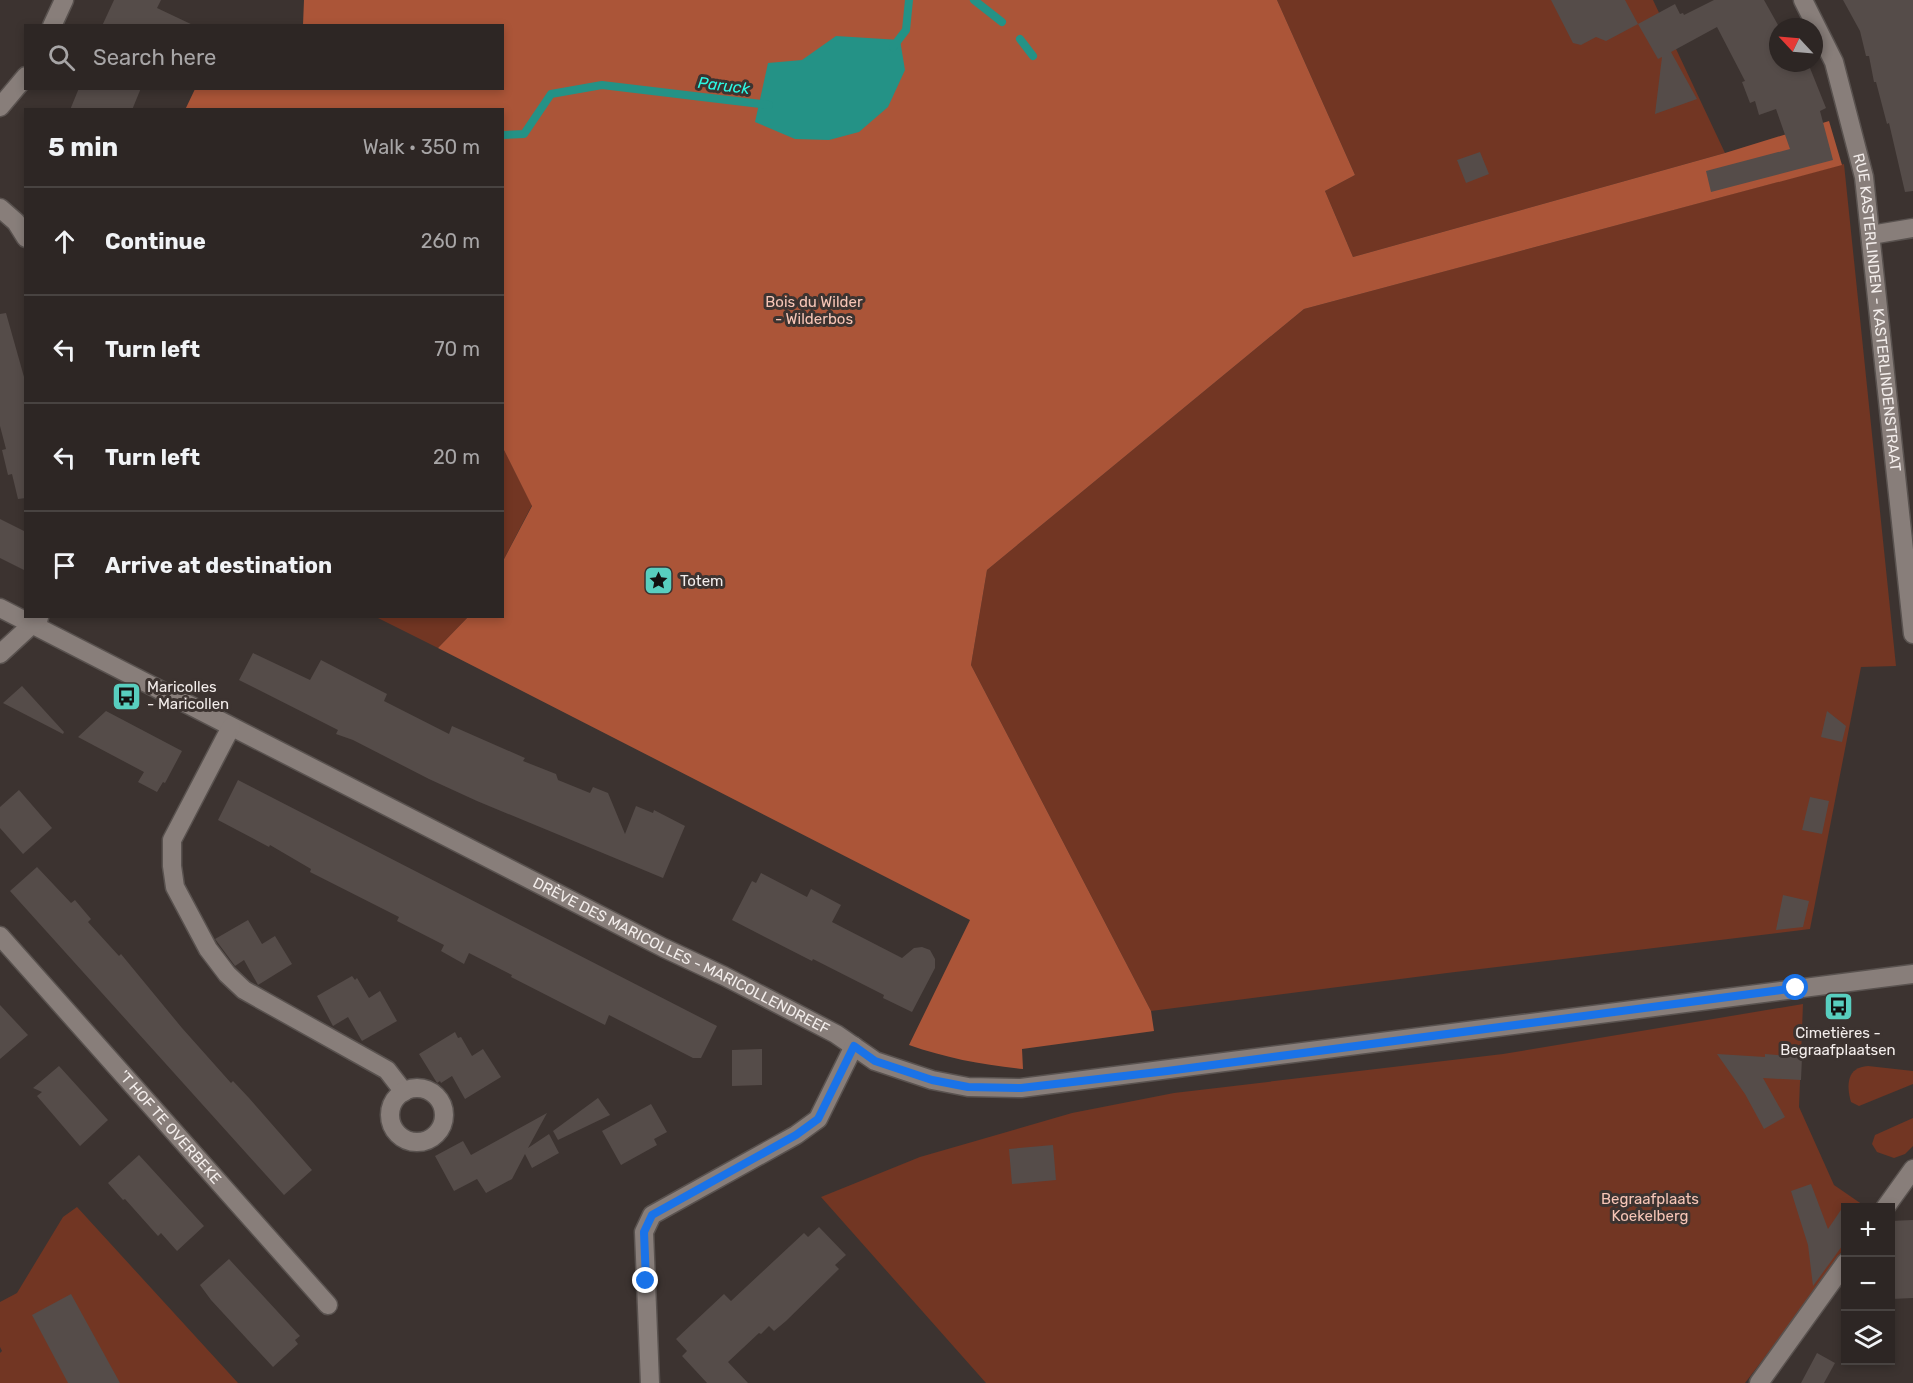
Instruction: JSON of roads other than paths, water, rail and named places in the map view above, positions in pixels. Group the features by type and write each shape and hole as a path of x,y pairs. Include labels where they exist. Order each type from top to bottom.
{"street":[{"path":"53,24 64,0"},
{"name":"RUE KASTERLINDEN - KASTERLINDENSTRAAT","path":"1803,0 1834,62 1864,177 1909,560 1913,634"},
{"path":"0,107 24,78"},
{"path":"0,208 16,222 24,235"},
{"path":"1871,235 1913,228"},
{"name":"DRÈVE DES MARICOLLES - MARICOLLENDREEF","path":"0,608 24,617"},
{"path":"0,654 36,621"},
{"name":"DRÈVE DES MARICOLLES - MARICOLLENDREEF","path":"36,621 231,727 836,1034 875,1061 932,1080 968,1087 1021,1088 1913,974"},
{"path":"231,727 172,840 175,887 208,949 226,974 244,990 387,1070 404,1092"},
{"name":"'T HOF TE OVERBEKE","path":"4,949 328,1305"},
{"path":"650,1383 644,1232 652,1215 796,1135 818,1119 854,1046"},
{"path":"1889,1203 1913,1169"},
{"path":"1759,1383 1841,1268"}],"water":[{"path":"836,36 900,40 905,70 888,107 859,132 829,140 795,139 755,122 768,63 802,60"}],"waterway":[{"name":"Paruck","path":"893,47 906,30 909,0"},
{"name":"Paruck","path":"974,0 1002,22"},
{"name":"Paruck","path":"1020,39 1033,56"},
{"name":"Paruck","path":"504,135 524,134 551,94 602,85 769,105"}],"place":[{"name":"Totem","path":"659,581"},
{"name":"Maricolles - Maricollen","path":"126,696"},
{"name":"Cimetières - Begraafplaatsen","path":"1838,1006"}],"park label":[{"name":"Bois du Wilder - Wilderbos","path":"814,310"},
{"name":"Begraafplaats Koekelberg","path":"1650,1208"}]}
